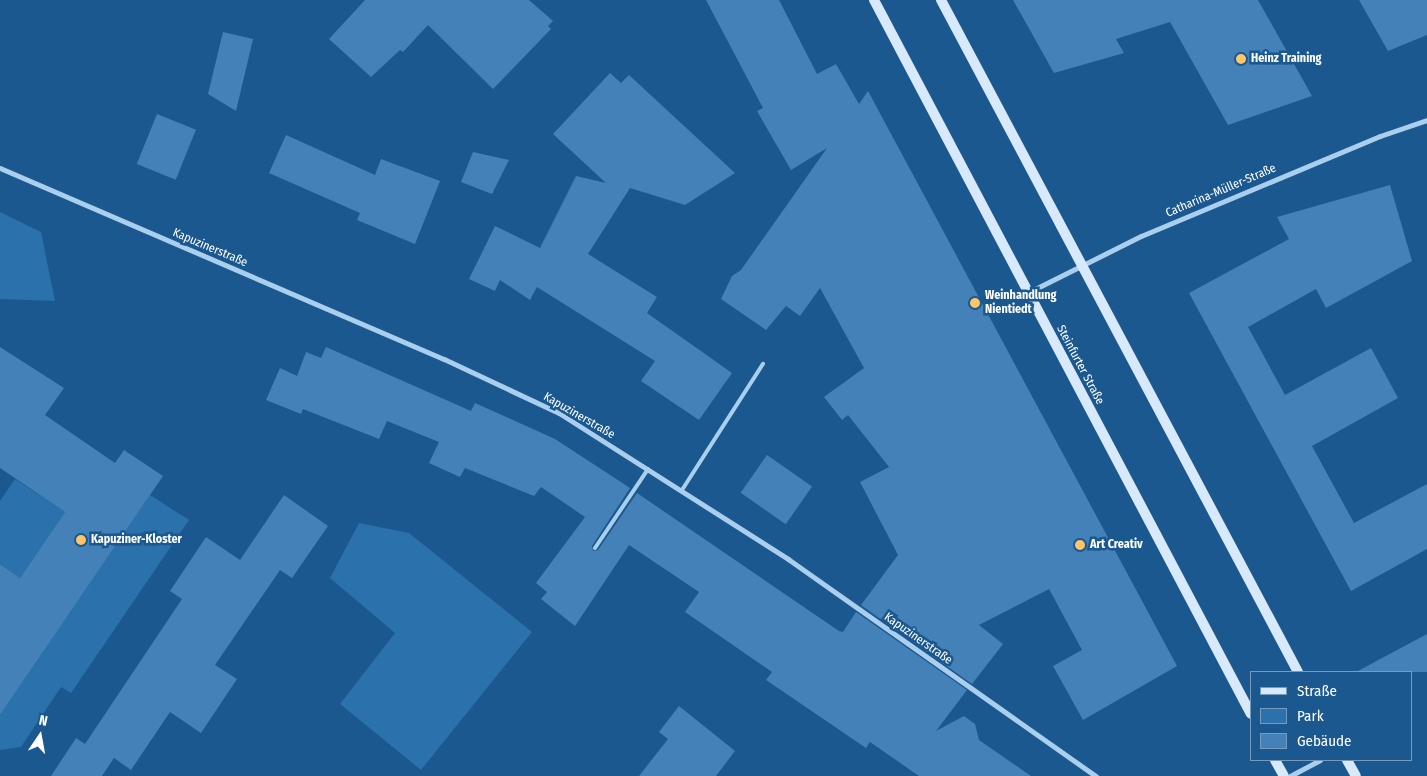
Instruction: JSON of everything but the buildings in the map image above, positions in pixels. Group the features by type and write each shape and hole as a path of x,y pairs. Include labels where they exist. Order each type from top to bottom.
{"main road":[{"name":"Steinfurter Straße","path":"874,0 1250,712"},
{"path":"941,0 1297,671"},
{"path":"1276,761 1284,776"},
{"path":"1348,761 1356,776"}],"street":[{"name":"Catharina-Müller-Straße","path":"1028,293 1081,265 1305,166 1427,120"},
{"name":"Kapuzinerstraße","path":"0,168 444,358 559,413 682,490 1096,776"},
{"path":"1290,776 1318,761"}],"lane":[{"path":"682,490 764,364"},
{"path":"595,548 648,469"}],"green space":[{"path":"0,212 41,232 55,301 0,299"},
{"path":"15,479 65,512 20,578 0,564 0,501"},
{"path":"150,495 189,520 71,693 61,687 21,747 0,750 0,715"},
{"path":"359,523 409,533 532,632 421,770 340,704 395,633 330,578"}],"place":[{"name":"Heinz Training","path":"1241,59"},
{"name":"Weinhandlung Nientiedt","path":"975,303"},
{"name":"Kapuziner-Kloster","path":"81,540"},
{"name":"Art Creativ","path":"1080,545"}]}
